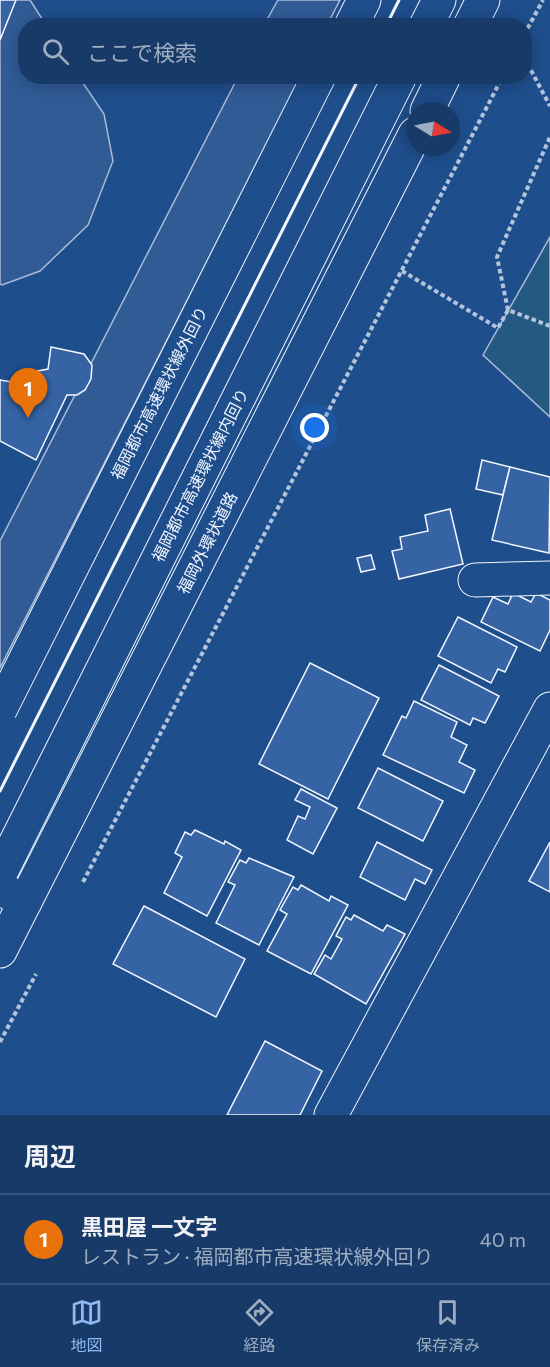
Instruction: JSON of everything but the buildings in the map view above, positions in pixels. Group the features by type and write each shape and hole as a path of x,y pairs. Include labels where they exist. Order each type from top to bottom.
{"main road":[{"path":"348,18 357,0"},
{"path":"355,18 364,0"},
{"path":"430,18 439,0"},
{"path":"474,18 483,0"},
{"name":"福岡都市高速環状線外回り","path":"0,709 315,84"},
{"path":"0,709 320,84"},
{"name":"福岡都市高速環状線内回り","path":"0,874 396,84"},
{"path":"431,102 440,84"},
{"name":"福岡外環状道路","path":"0,951 13,895 406,151"},
{"path":"475,580 550,578"},
{"path":"331,1115 542,745 550,709"}],"path":[{"path":"532,21 543,0"},
{"path":"532,71 550,106"},
{"path":"83,884 499,84"},
{"path":"402,271 498,328 508,310 497,256 550,137"},
{"path":"508,310 550,326"},
{"path":"0,1042 39,968"}],"shaded area":[{"path":"0,0 30,0 42,18 18,18 18,84 84,84 104,114 113,161 88,225 40,271 0,284"},
{"path":"278,0 340,0 331,18 268,18"},
{"path":"234,84 297,84 0,668 0,541"},
{"path":"550,237 550,417 483,355"}],"wall":[{"path":"390,18 399,0"},
{"path":"0,791 356,84"}],"place":[{"name":"黒田屋 一文字","path":"28,418"}]}
